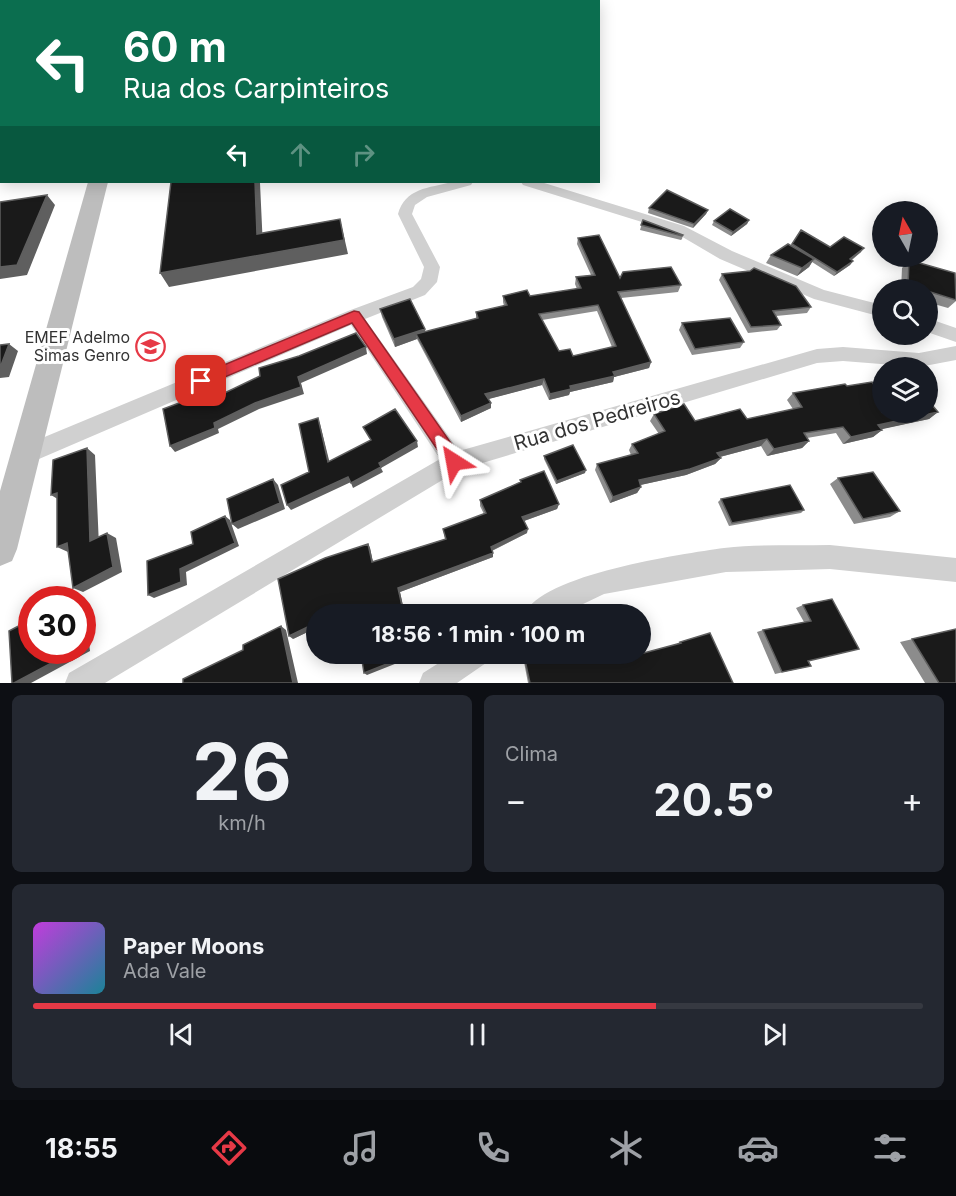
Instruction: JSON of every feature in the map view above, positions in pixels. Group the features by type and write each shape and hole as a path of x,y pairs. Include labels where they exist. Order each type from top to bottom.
{"street":[{"path":"0,549 99,183"},
{"path":"25,455 418,291 429,282 432,267 405,214 408,203 422,194 462,183"},
{"path":"531,183 679,229 726,255 820,295 872,308"},
{"path":"354,316 454,462"},
{"path":"938,329 956,335"},
{"name":"Rua dos Pedreiros","path":"79,683 454,462 817,356 843,354 894,360 919,360 956,353"},
{"path":"554,604 604,582 726,560 776,556 830,557 956,570"},
{"path":"433,683 462,664"}],"building":[{"path":"171,183 255,183 257,234 340,219 344,240 160,273"},
{"path":"667,190 708,210 694,224 649,208"},
{"path":"47,195 17,265 0,267 0,202"},
{"path":"730,209 749,220 733,232 714,221"},
{"path":"643,220 683,235 641,225"},
{"path":"801,230 830,247 844,237 864,248 850,259 853,261 837,272 792,244"},
{"path":"599,235 620,278 623,272 671,267 681,285 618,292 651,362 613,372 615,376 570,386 571,389 550,394 544,379 485,394 491,403 461,416 416,334 478,318 476,312 507,305 503,296 527,290 530,296 581,288 576,277 595,275 578,238","holes":["598,305 616,346 573,356 570,349 559,351 539,314"]},
{"path":"788,244 814,259 802,268 771,255"},
{"path":"909,267 934,267 955,273 956,300 938,294 938,279 908,279"},
{"path":"754,268 796,286 811,307 773,311 781,325 751,327 722,274 750,271"},
{"path":"410,299 425,329 394,339 380,309"},
{"path":"730,318 744,342 695,349 682,323"},
{"path":"356,333 366,347 298,377 301,387 255,403 214,423 215,428 170,446 163,409 206,393 208,401 260,376 259,368 299,356"},
{"path":"9,344 0,368 0,345"},
{"path":"872,382 872,423 887,423 878,425 882,430 851,437 843,427 804,433 809,441 774,449 767,439 717,453 721,458 690,469 639,480 641,487 613,497 597,464 638,453 632,444 665,431 654,414 684,404 695,421 740,409 747,419 802,407 793,393 845,384 847,386"},
{"path":"395,409 417,441 379,463 381,467 351,483 348,477 287,505 281,485 309,472 299,424 318,418 328,462 371,440 363,427"},
{"path":"573,445 586,470 557,481 544,456"},
{"path":"87,448 90,541 107,533 113,567 77,586 73,586 67,543 57,547 57,493 51,495 53,460"},
{"path":"544,471 559,504 522,517 528,529 491,547 493,553 398,588 402,604 306,604 306,628 289,636 278,579 325,558 368,544 372,562 446,539 443,529 486,513 480,500 521,482 520,480"},
{"path":"873,472 900,511 863,519 838,478"},
{"path":"273,479 280,503 232,524 227,499"},
{"path":"790,485 804,510 732,523 721,499"},
{"path":"225,516 235,543 180,569 181,582 148,595 147,561 193,544 191,532"},
{"path":"832,599 859,649 808,661 811,666 782,672 763,630 811,621 803,605"},
{"path":"18,626 18,664 50,664 12,683 9,631"},
{"path":"281,626 293,683 183,683 183,679 243,650 243,645"},
{"path":"956,629 956,683 939,683 912,639"},
{"path":"710,633 733,683 530,683 526,664 651,664 651,651"},
{"path":"363,664 387,664 364,673"}],"place":[{"name":"EMEF Adelmo Simas Genro","path":"151,346"}],"route":[{"path":"201,381 354,316 454,462"}]}
